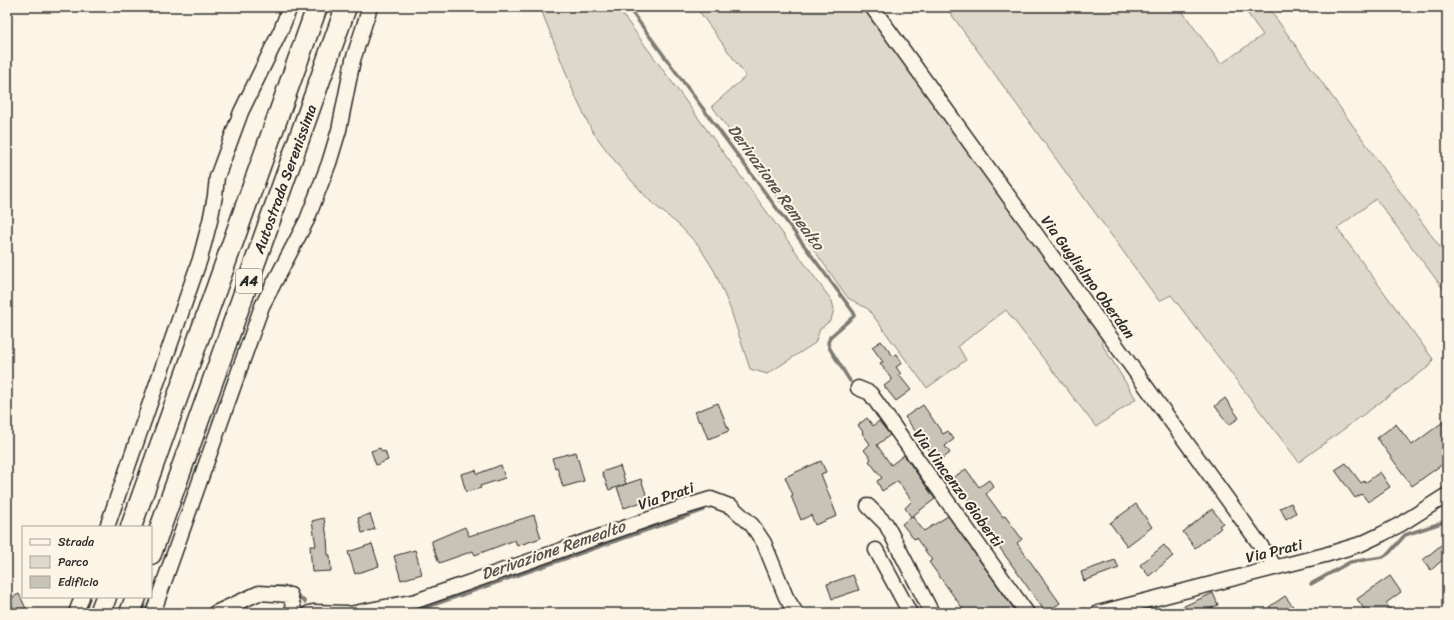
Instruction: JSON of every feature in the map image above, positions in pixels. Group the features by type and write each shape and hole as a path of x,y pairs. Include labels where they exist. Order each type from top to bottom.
{"highway":[{"name":"Autostrada Serenissima","path":"131,526 317,7"},
{"name":"Autostrada Serenissima","path":"152,551 346,7"},
{"path":"100,613 106,598"},
{"path":"130,613 136,598"}],"street":[{"path":"107,526 200,259 210,221 217,177 241,112 281,30 290,7"},
{"path":"153,613 262,306 307,220 329,163 342,116 353,60 370,7"},
{"name":"Via Guglielmo Oberdan","path":"872,7 1270,557 1275,568"},
{"path":"330,128 342,116"},
{"name":"Via Vincenzo Gioberti","path":"858,388 870,393 1027,613"},
{"name":"Via Prati","path":"1098,613 1325,555 1361,544 1401,524 1447,495"},
{"name":"Via Prati","path":"354,613 416,601 678,509 711,499 732,508 752,525 764,543 786,597 796,613"},
{"path":"868,506 878,514 886,524 932,613"},
{"path":"876,550 910,613"},
{"path":"215,613 259,593 290,595 295,613"},
{"path":"76,613 82,598"},
{"path":"311,613 347,613"}],"path":[{"path":"1073,613 1082,611"}],"green space":[{"path":"540,7 617,7 832,301 834,309 831,320 820,329 815,343 767,374 750,369 730,308 715,272 699,246 680,226 651,202 621,169 592,131 575,96"},
{"path":"696,7 866,7 1100,331 1103,346 1136,399 1096,427 1006,310 958,346 966,360 927,388 868,309 848,298 712,106 746,76"},
{"path":"946,7 1113,7 1119,14 1130,7 1179,7 1221,64 1263,35 1243,7 1268,7 1447,257 1447,294 1376,199 1337,228 1433,359 1431,365 1299,462 1171,295 1159,301"}],"building":[{"path":"881,341 893,356 897,354 902,363 896,367 901,374 899,375 911,390 896,401 884,386 892,380 880,363 883,362 872,347"},
{"path":"1225,398 1239,418 1229,425 1215,406"},
{"path":"718,403 729,431 708,439 701,421 699,422 695,412"},
{"path":"923,405 943,434 948,431 954,439 945,446 950,453 938,462 905,417"},
{"path":"867,418 873,426 879,421 890,435 877,445 891,465 904,455 935,499 911,517 905,508 912,501 898,481 882,491 877,481 882,478 869,461 871,459 864,450 870,444 858,425"},
{"path":"1447,419 1447,461 1412,486 1377,438 1396,424 1412,445"},
{"path":"380,448 382,452 385,451 388,460 376,465 371,451"},
{"path":"576,452 584,481 563,487 557,467 555,468 552,458"},
{"path":"821,461 826,472 821,474 837,516 815,525 811,515 801,520 791,496 793,495 785,477"},
{"path":"1346,463 1361,483 1364,481 1365,483 1380,472 1390,487 1368,502 1362,494 1355,498 1335,470"},
{"path":"501,465 505,478 480,486 481,488 466,492 461,474 476,470 477,474"},
{"path":"620,466 626,484 609,490 602,472"},
{"path":"966,469 979,487 989,480 994,487 986,494 1022,539 1017,543 1060,603 1046,613 992,537 995,535 951,479"},
{"path":"641,479 648,500 624,508 617,487"},
{"path":"1291,503 1296,513 1286,519 1280,508"},
{"path":"1136,504 1152,527 1127,546 1110,523"},
{"path":"1212,509 1223,523 1219,526 1221,528 1195,548 1183,532"},
{"path":"370,514 375,529 362,533 358,518"},
{"path":"534,515 541,538 517,546 515,540 475,555 473,551 439,563 432,541 465,527 469,536"},
{"path":"912,516 924,531 948,516 1017,613 966,613 929,562 932,560 916,538 914,539 902,524"},
{"path":"324,518 331,571 312,572 310,546 316,546 312,521"},
{"path":"1447,542 1447,556 1431,570 1423,560"},
{"path":"372,544 379,566 355,574 348,552"},
{"path":"1164,545 1173,556 1149,576 1140,565"},
{"path":"415,550 422,574 401,580 394,556"},
{"path":"1115,560 1119,568 1084,581 1081,572"},
{"path":"853,575 859,590 832,599 827,584"},
{"path":"1390,576 1401,592 1386,603 1393,613 1367,613 1357,599"},
{"path":"1213,593 1218,605 1200,613 1197,613 1196,611 1173,613 1173,611"},
{"path":"19,594 28,613 16,613 9,599"},
{"path":"1285,596 1298,613 1273,613 1269,607"}],"waterway":[{"name":"Derivazione Remealto","path":"628,7 854,313 854,316 830,337 828,343 830,349 850,381"},
{"name":"Derivazione Remealto","path":"410,613 704,510"},
{"path":"1311,584 1350,562 1383,557 1389,553 1405,535 1447,521"},
{"name":"Derivazione Remealto","path":"275,587 288,587 305,602"}]}
